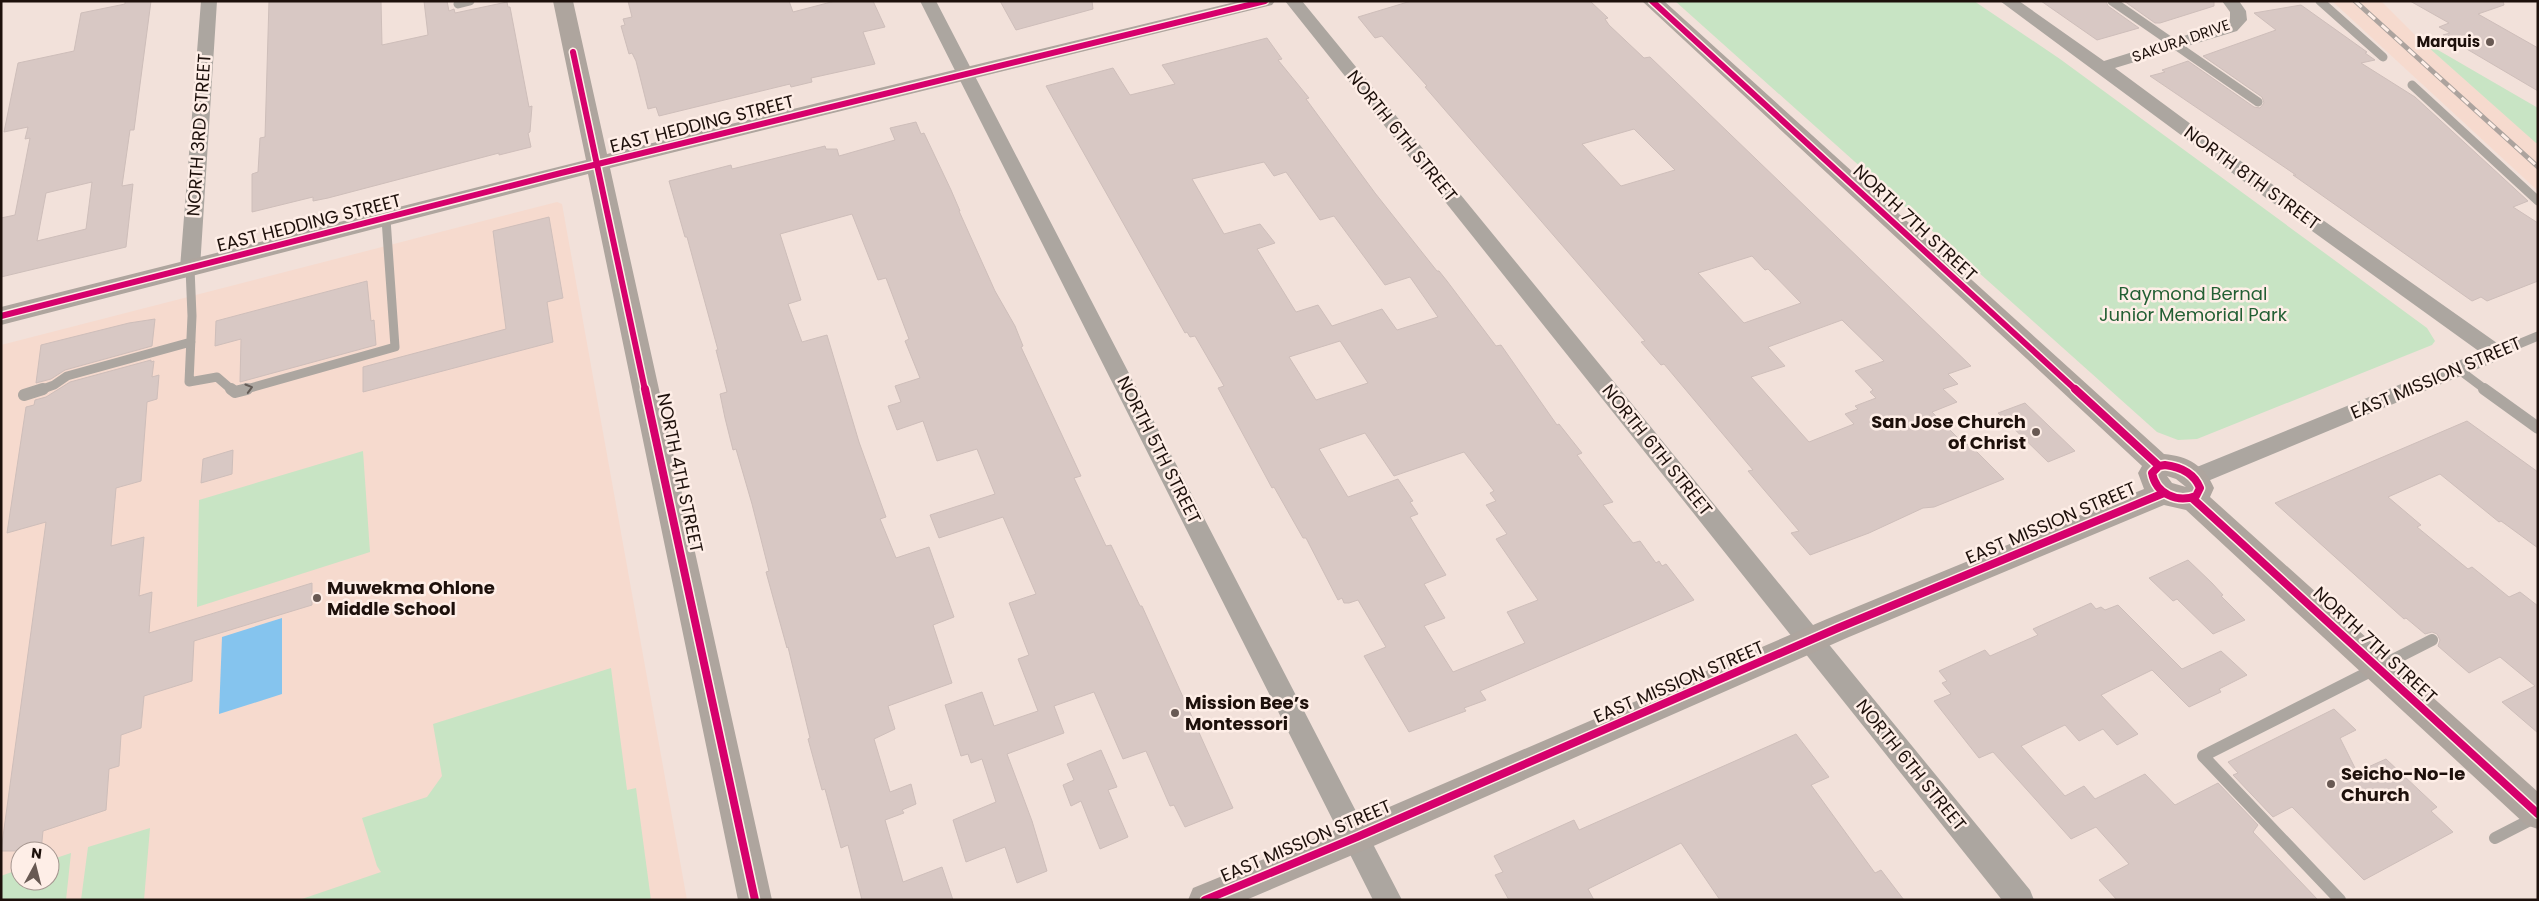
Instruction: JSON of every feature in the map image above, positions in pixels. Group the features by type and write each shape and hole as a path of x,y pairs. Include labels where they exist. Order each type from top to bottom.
{"main road":[{"name":"NORTH 4TH STREET","path":"563,1 755,900"},
{"name":"EAST HEDDING STREET","path":"1,316 598,164 1265,1"},
{"name":"NORTH 7TH STREET","path":"1652,1 2538,815"},
{"name":"EAST MISSION STREET","path":"1205,900 1357,837 1812,641 1838,628 2177,484"}],"street":[{"name":"NORTH 3RD STREET","path":"190,268 209,1"},
{"name":"NORTH 5TH STREET","path":"928,1 1388,900"},
{"name":"NORTH 6TH STREET","path":"1293,1 2020,900"},
{"name":"NORTH 8TH STREET","path":"2008,1 2102,67 2269,192 2497,353"},
{"name":"SAKURA DRIVE","path":"2102,67 2231,27 2239,20 2238,11 2233,2"},
{"name":"EAST MISSION STREET","path":"2177,484 2497,353"}],"lane":[{"path":"458,4 470,1"},
{"path":"2112,1 2258,102"},
{"path":"2320,1 2383,57"},
{"path":"2412,85 2538,201"},
{"path":"190,268 191,342 189,382 217,377 236,392 395,346 386,219"},
{"name":"EAST MISSION STREET","path":"2497,353 2538,336"},
{"path":"24,395 54,385 67,376 191,342"},
{"path":"2458,369 2538,428"},
{"path":"2340,900 2203,756 2432,640"},
{"path":"2495,838 2538,815"}],"shaded area":[{"path":"2332,1 2381,1 2419,39 2538,144 2538,191"},
{"name":"Muwekma Ohlone Middle School","path":"557,202 562,204 687,900 1,900 1,345"}],"green space":[{"name":"Raymond Bernal Junior Memorial Park","path":"1675,1 1974,1 2060,59 2427,328 2435,341 2432,345 2197,439 2178,440 2157,432"},
{"path":"2419,39 2538,108 2538,143 2536,143"},
{"path":"363,451 370,552 197,607 199,500"},
{"path":"611,668 627,790 636,788 651,900 299,900 381,872 377,866 362,818 427,797 442,776 433,724"},
{"path":"150,828 144,900 81,900 88,847"},
{"path":"71,853 66,900 1,900 1,876 10,873 10,891 60,891 60,857"}],"water":[{"path":"282,618 282,694 219,714 222,637"}],"building":[{"path":"125,1 151,1 134,130 130,130 122,186 133,184 126,247 1,277 1,218 15,215 30,138 25,139 28,127 4,132 18,63 74,51 81,13 125,4","holes":["92,182 86,229 37,241 46,193"]},
{"path":"269,1 381,1 382,45 428,35 424,1 447,1 449,11 454,9 455,13 507,2 508,7 510,7 529,107 532,106 530,132 528,133 531,147 499,155 499,153 328,198 313,201 313,197 252,212 252,174 258,172 260,138 265,137"},
{"path":"628,1 789,1 793,12 835,1 873,1 885,27 863,32 875,64 811,78 812,82 791,87 790,84 659,116 656,107 648,109 636,61 632,53 629,54 621,26 625,25 623,19 632,17"},
{"path":"1000,1 1092,1 1093,9 1016,30"},
{"path":"1411,1 1590,1 1608,18 1605,19 1609,25 1644,58 1650,57 1971,366 1948,374 1958,384 1943,389 1957,402 1932,412 1965,445 1969,444 2004,479 1934,507 1923,508 1869,533 1810,555 1791,533 1799,531 1748,471 1753,470 1664,364 1661,365 1641,342 1645,341 1425,87 1427,86 1382,36 1375,38 1358,17","holes":["1634,129 1675,170 1621,186 1582,144","1752,256 1765,270 1768,269 1801,303 1744,323 1698,273","1842,320 1884,361 1855,371 1873,390 1870,392 1876,398 1855,406 1858,409 1845,414 1854,424 1809,442 1751,377 1785,366 1768,347"]},
{"path":"2041,1 2106,1 2108,6 2139,28 2097,40"},
{"path":"2124,1 2214,1 2214,6 2155,23"},
{"name":"Marquis","path":"2410,1 2503,1 2504,5 2478,14 2538,48 2538,91 2443,35 2450,33 2439,27 2449,23"},
{"path":"2301,5 2367,52 2365,53 2375,60 2361,63 2415,97 2528,201 2513,207 2538,223 2538,281 2487,301 2481,297 2472,301 2293,175 2296,175 2150,76 2165,72 2162,70 2188,61 2254,107 2260,108 2264,103 2262,97 2203,56 2276,30 2254,13"},
{"path":"1267,38 1282,59 1278,60 1309,98 1306,99 1375,193 1447,281 1496,346 1501,345 1557,425 1559,424 1582,453 1577,455 1613,502 1603,505 1633,543 1640,541 1656,563 1659,561 1662,566 1666,564 1694,600 1480,691 1486,700 1464,708 1466,711 1409,732 1364,656 1386,647 1358,600 1344,603 1342,598 1338,600 1306,538 1303,538 1274,487 1272,488 1218,388 1224,386 1195,336 1190,337 1187,332 1185,333 1046,86 1113,68 1130,95 1175,84 1162,65","holes":["1264,162 1274,176 1286,172 1320,220 1334,216 1385,285 1410,277 1438,317 1397,330 1382,309 1332,326 1318,305 1296,312 1257,249 1275,243 1260,224 1224,234 1192,179","1340,341 1368,383 1316,400 1289,357","1365,433 1394,476 1464,452 1494,491 1490,493 1496,501 1486,505 1507,534 1496,539 1538,600 1507,612 1525,643 1453,672 1424,626 1445,618 1424,584 1446,575 1410,517 1418,514 1410,502 1413,501 1398,479 1348,497 1319,449"]},
{"path":"916,122 921,134 924,133 951,190 995,291 1015,326 1023,346 1021,347 1081,476 1074,478 1106,546 1111,545 1140,606 1142,606 1233,808 1185,827 1174,805 1170,806 1146,751 1123,759 1094,692 1054,706 1064,733 1007,754 1032,821 1047,871 1017,883 1005,847 966,862 953,820 996,802 982,759 971,763 968,754 961,756 945,705 982,692 994,726 1038,711 1018,659 1029,655 1009,603 1036,594 1003,517 939,538 930,515 995,494 977,449 937,461 923,421 897,430 888,406 901,402 895,386 920,378 905,341 909,339 886,278 878,280 852,214 780,234 801,300 788,304 802,342 827,335 859,442 886,517 880,519 896,558 929,547 954,617 933,625 952,683 888,706 895,729 874,739 890,792 911,784 916,804 902,810 904,813 885,820 903,882 942,867 953,900 862,900 848,845 841,848 825,789 822,790 808,739 810,738 788,647 766,572 769,571 752,504 736,449 733,450 725,418 720,394 727,392 716,350 718,350 687,237 685,237 669,181 731,165 732,169 825,146 826,149 837,149 839,156 895,140 890,128"},
{"path":"549,217 563,298 547,302 553,342 363,392 363,367 506,329 493,231"},
{"path":"367,281 371,321 374,320 376,345 240,382 241,339 215,346 216,321"},
{"path":"155,319 152,346 65,370 51,379 36,383 41,345 129,323"},
{"path":"151,360 151,362 154,361 152,377 159,375 157,399 147,402 141,481 116,488 111,546 144,537 139,596 152,592 149,633 312,583 312,605 194,641 192,681 144,696 141,728 121,735 119,766 109,769 106,810 43,831 42,841 10,841 10,851 1,851 46,522 7,533 26,407 34,405 35,400 46,397 70,382"},
{"name":"San Jose Church of Christ","path":"2025,403 2075,451 2048,462 1998,413"},
{"path":"2467,421 2538,472 2538,548 2501,521 2499,522 2440,474 2388,497 2421,525 2417,527 2468,569 2472,567 2509,597 2520,592 2538,606 2538,733 2502,702 2535,686 2500,657 2469,673 2438,646 2440,640 2437,634 2432,632 2425,634 2406,618 2404,619 2275,503"},
{"path":"233,450 232,474 201,483 203,459"},
{"path":"2188,560 2212,583 2223,595 2221,596 2245,620 2213,634 2177,599 2173,601 2149,578"},
{"path":"2091,603 2096,609 2101,607 2105,610 2118,605 2182,669 2221,651 2247,675 2219,689 2221,692 2189,707 2152,670 2101,695 2138,734 2117,745 2103,729 2079,741 2065,725 2021,746 2065,796 2084,786 2095,799 2145,774 2175,805 2218,783 2258,825 2253,832 2318,900 2117,900 2099,880 2129,864 2096,827 2071,839 1993,752 1979,758 1934,701 1951,694 1942,683 1947,681 1939,671 1985,650 1990,656 2038,635 2033,629"},
{"name":"Seicho-No-Ie Church","path":"2334,709 2356,730 2340,738 2357,772 2386,759 2437,807 2431,811 2453,832 2364,880 2292,807 2273,817 2233,775 2238,773 2228,762"},
{"path":"1796,734 1829,777 1811,785 1875,873 1881,870 1904,900 1720,900 1681,843 1588,889 1594,900 1509,900 1495,875 1503,872 1494,856 1574,820 1579,830"},
{"path":"1101,750 1117,787 1108,790 1128,837 1100,849 1081,801 1071,806 1063,785 1074,780 1067,764"}],"railway":[{"path":"2355,1 2538,167"}],"cycle path":[{"path":"1,316 561,173 1265,1"},
{"path":"1652,1 2159,466"},
{"path":"573,52 755,900"},
{"path":"2165,465 2181,468 2191,474 2198,482 2200,488 2196,496 2183,499 2175,498 2162,491 2153,480 2152,473 2159,466 2165,465"},
{"path":"1205,900 1357,837 1838,628 2164,493"},
{"path":"2192,498 2538,814"}],"place":[{"name":"Marquis","path":"2490,42"},
{"name":"San Jose Church of Christ","path":"2036,432"},
{"name":"Muwekma Ohlone Middle School","path":"317,598"},
{"name":"Mission Bee’s Montessori","path":"1175,713"},
{"name":"Seicho-No-Ie Church","path":"2331,784"}]}
